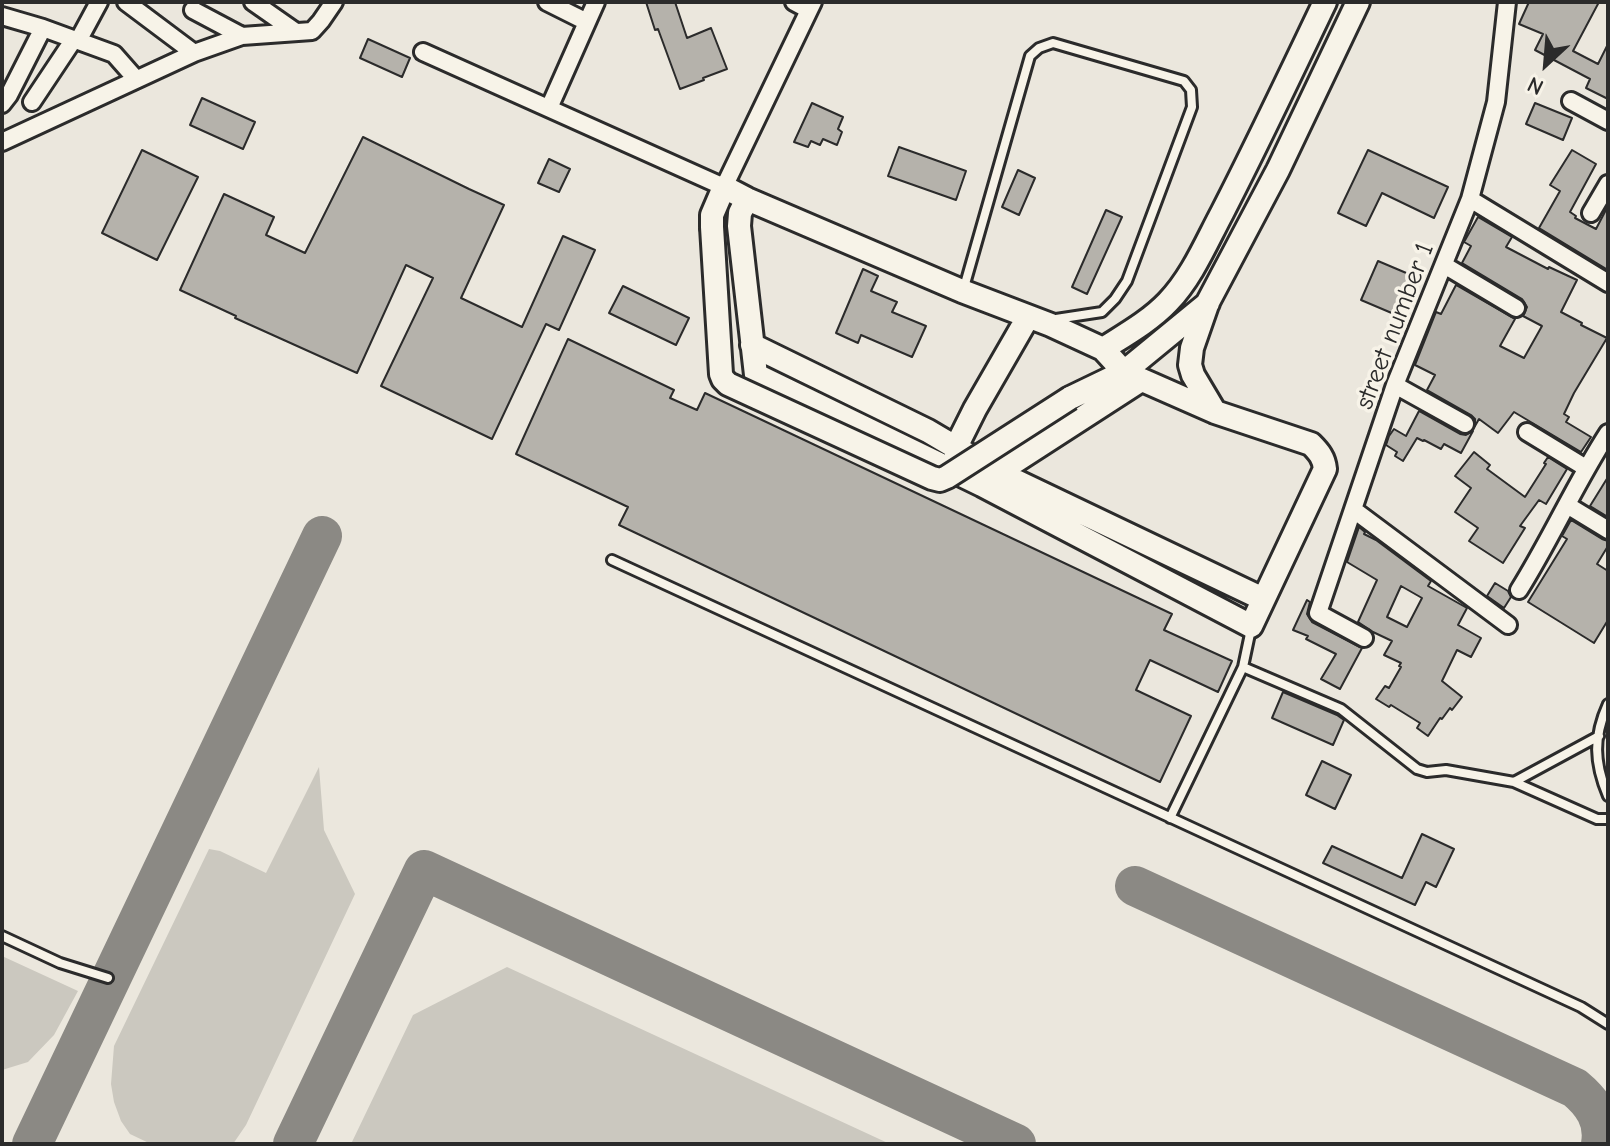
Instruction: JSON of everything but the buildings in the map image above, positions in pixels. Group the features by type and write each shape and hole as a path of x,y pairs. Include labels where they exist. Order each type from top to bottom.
{"street":[{"path":"5,2 2,13 114,54 136,79"},
{"path":"32,102 99,2"},
{"path":"126,2 194,53"},
{"path":"253,2 296,32"},
{"path":"2,142 194,53 242,36 312,31 334,2"},
{"path":"547,2 587,22"},
{"path":"549,108 596,2"},
{"path":"1103,349 1149,319 1183,284 1251,158 1325,2"},
{"path":"1215,412 1190,365 1192,348 1208,302 1278,170 1358,2"},
{"name":"street number 1","path":"1364,638 1318,613 1395,385 1470,199 1496,102 1507,2"},
{"path":"805,5 712,215 723,379 728,384 940,480 1070,398 1132,376"},
{"path":"193,10 242,36"},
{"path":"2,104 43,28"},
{"path":"423,52 747,199 962,291 1051,325 1103,349 1132,376 1215,412 1311,444 1319,452 1325,469 1251,626 982,485 756,375 739,226 740,213 747,199"},
{"path":"1571,101 1608,121"},
{"path":"1251,158 1278,170"},
{"path":"1591,213 1608,184"},
{"path":"1470,199 1608,283"},
{"path":"1196,262 1221,276"},
{"path":"1444,265 1516,308"},
{"path":"1028,317 956,447 956,456 976,476 989,478 999,473 1132,376 1208,302"},
{"path":"752,345 956,447"},
{"path":"1395,385 1465,424"},
{"path":"1527,432 1586,468"},
{"path":"1519,590 1608,433"},
{"path":"999,473 1263,599"},
{"path":"1567,505 1608,530"},
{"path":"1354,510 1508,625"}],"lane":[{"path":"962,291 1030,56 1039,48 1053,43 1184,81 1191,90 1192,107 1127,281 1102,312 1056,319 1051,325"},
{"path":"612,560 1581,1007 1608,1024"},
{"path":"1170,818 1243,667 1251,626"},
{"path":"1243,667 1341,709 1417,769 1427,772 1446,770 1514,782 1597,819 1608,819"},
{"path":"1608,704 1600,722 1596,762 1608,796"},
{"path":"1514,782 1599,736"},
{"path":"2,936 60,963 108,978"}],"shaded area":[{"path":"319,767 324,830 355,894 246,1125 233,1144 151,1144 130,1134 114,1102 111,1084 114,1046 209,849 220,851 266,873"},
{"path":"2,956 78,991 54,1035 28,1062 2,1070"},
{"path":"507,967 890,1144 351,1144 413,1015"}],"taxiway":[{"path":"32,1144 322,536"},
{"path":"293,1144 424,870 1016,1144"},
{"path":"1135,886 1575,1088 1596,1113 1601,1127 1601,1144"}]}
